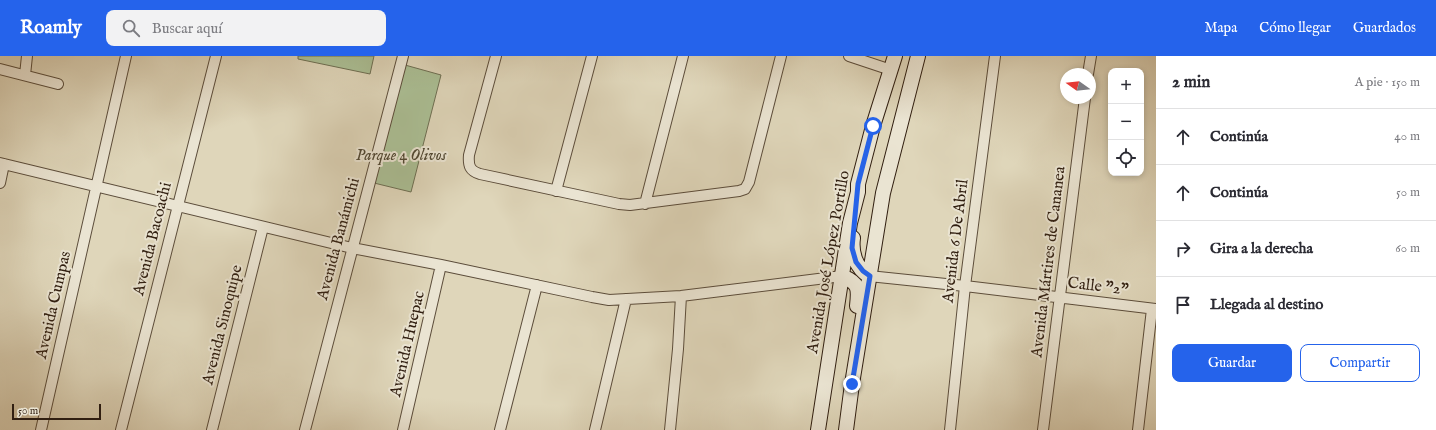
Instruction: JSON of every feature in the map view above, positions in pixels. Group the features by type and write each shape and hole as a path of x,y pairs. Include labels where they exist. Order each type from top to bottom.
{"main road":[{"path":"846,430 852,384 885,187 918,56"},
{"name":"Avenida José López Portillo","path":"818,430 850,223 858,192 858,184 892,60"},
{"path":"858,192 852,248 856,262 863,271 870,276"},
{"path":"842,276 854,283 858,292 852,350 852,384"}],"street":[{"path":"25,76 27,56"},
{"name":"Avenida Cumpas","path":"43,430 126,56"},
{"name":"Avenida Bacoachi","path":"121,430 216,56"},
{"name":"Avenida Banámichi","path":"305,430 403,56"},
{"path":"496,56 469,155 469,168 480,174 556,191 630,205 745,189 749,182 781,56"},
{"path":"556,191 592,56"},
{"path":"645,204 683,56"},
{"path":"849,56 892,60"},
{"name":"Avenida 6 De Abril","path":"950,430 965,286 995,56"},
{"path":"1089,68 1091,56"},
{"path":"0,69 58,84"},
{"name":"Avenida Mártires de Cananea","path":"1043,430 1084,104"},
{"path":"0,183 2,164 352,248 537,285 570,294 609,300 681,296 842,276"},
{"name":"Avenida Sinoquipe","path":"212,430 263,227"},
{"name":"Avenida Huepac","path":"403,430 441,265"},
{"name":"Calle \"2\"","path":"870,276 1154,309"},
{"path":"500,430 537,285"},
{"path":"670,430 678,348 681,296"},
{"path":"595,430 626,299"},
{"path":"1138,430 1154,309"}],"green space":[{"path":"298,56 374,56 370,74 298,59"},
{"name":"Parque 4 Olivos","path":"405,65 441,75 411,192 374,183"}],"route":[{"path":"852,384 870,276 865,274 856,262 852,248 858,184 873,126"}]}
